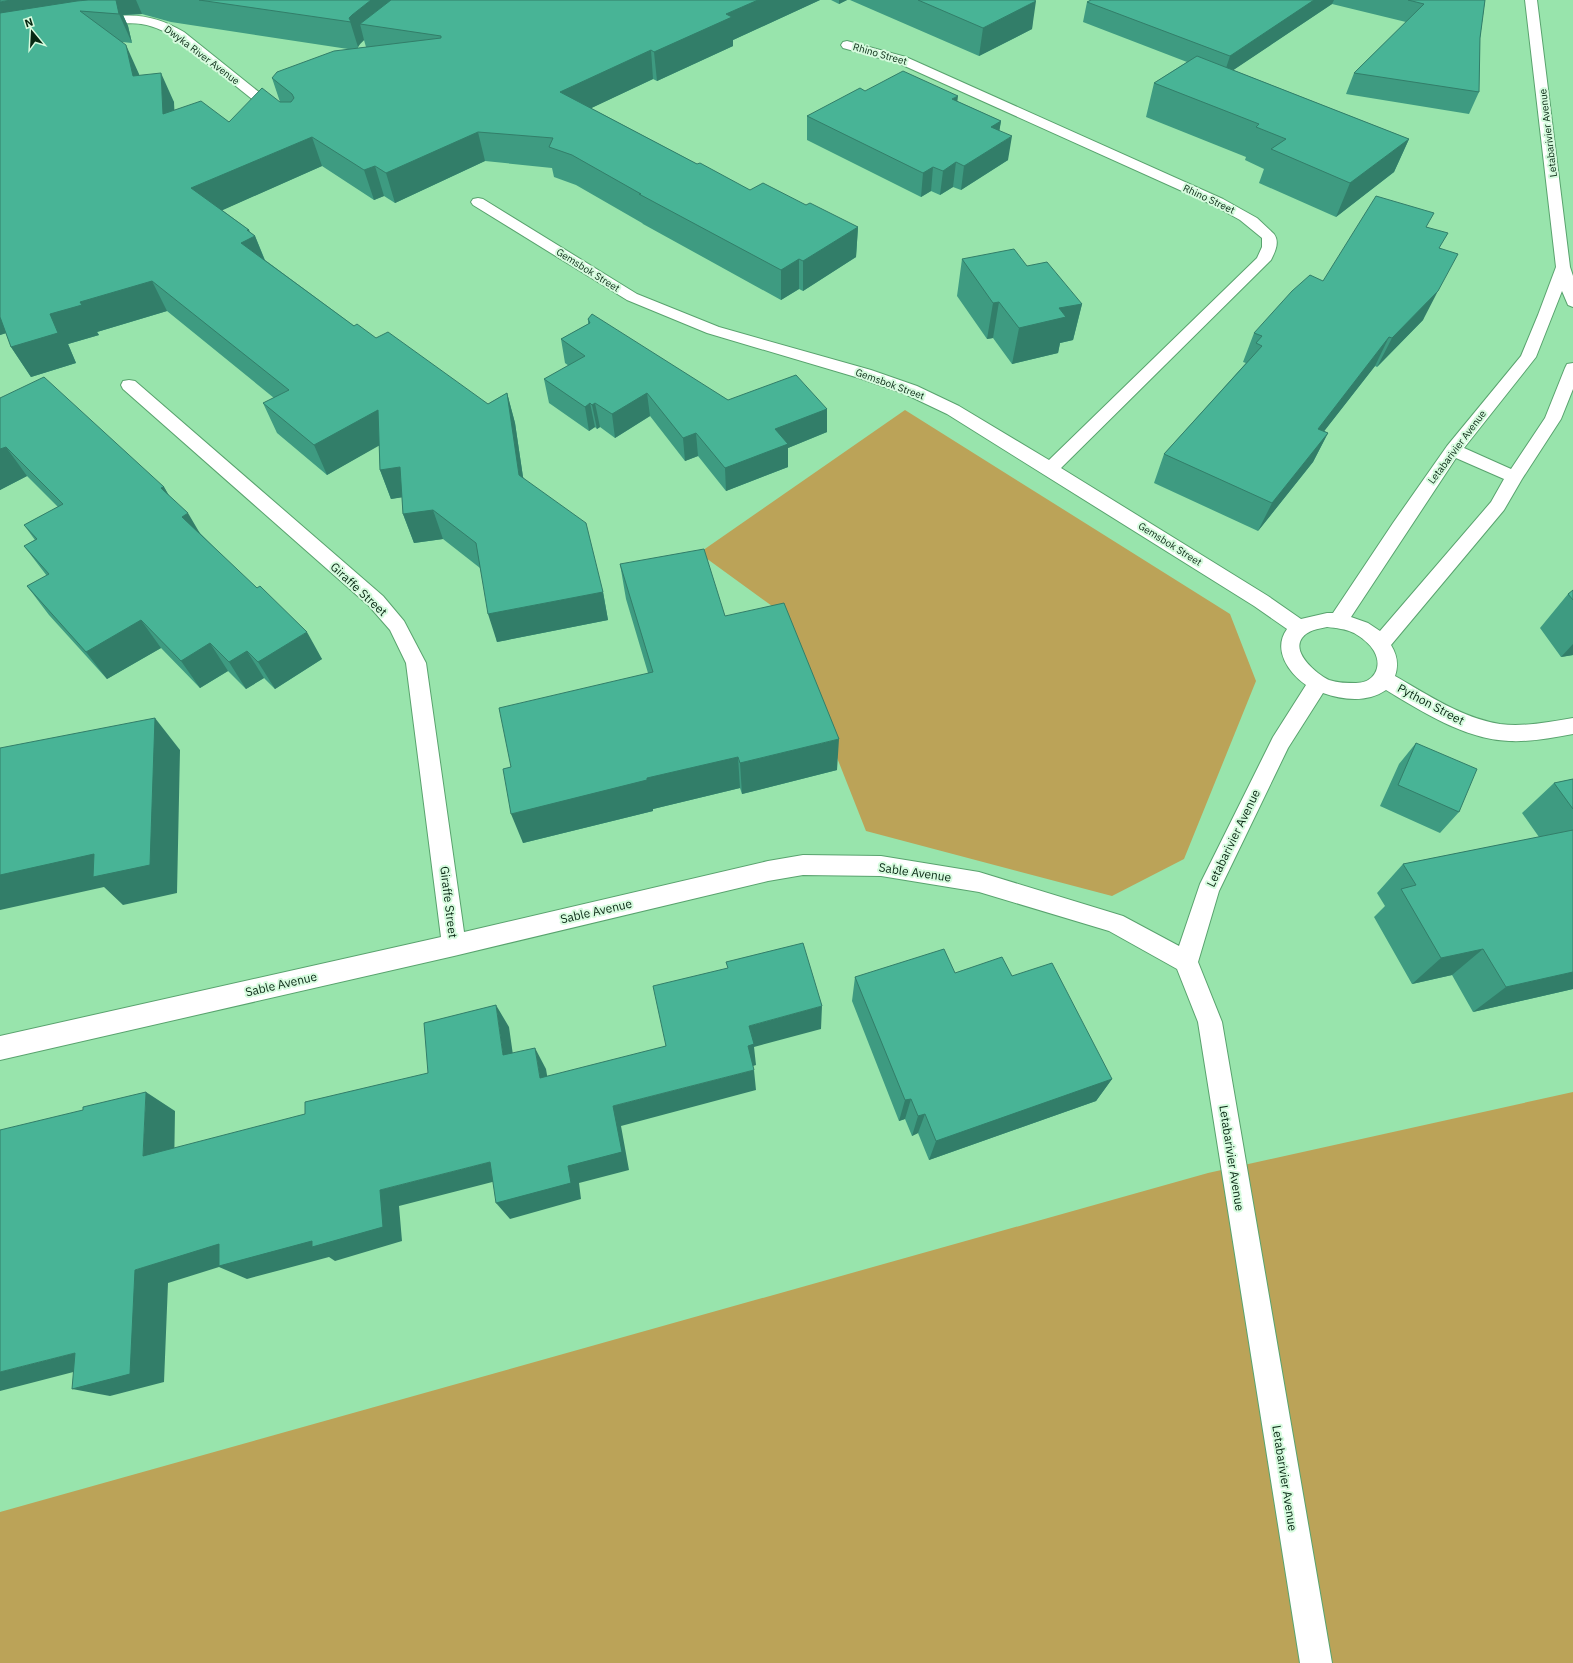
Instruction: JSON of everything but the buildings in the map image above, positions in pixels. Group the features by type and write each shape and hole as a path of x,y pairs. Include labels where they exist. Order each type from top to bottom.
{"street":[{"name":"Letabarivier Avenue","path":"1531,0 1563,267 1573,302"},
{"name":"Dwyka River Avenue","path":"83,25 142,18 152,20 165,26 180,35 290,122"},
{"name":"Rhino Street","path":"847,45 902,60 1218,202 1260,226 1269,237 1269,247 1264,260 1050,469"},
{"name":"Gemsbok Street","path":"478,202 632,297 713,330 865,374 911,390 953,410 1261,601 1299,628"},
{"name":"Letabarivier Avenue","path":"1338,621 1399,528 1453,450 1528,356 1546,315 1563,267"},
{"path":"1380,644 1498,506 1514,477 1553,419 1573,368"},
{"name":"Giraffe Street","path":"129,385 376,601 397,626 416,663 454,945"},
{"path":"1453,450 1514,477"},
{"path":"1316,620 1338,621 1355,626 1369,633 1380,644 1387,656 1388,668 1384,679 1378,685 1368,690 1356,692 1344,692 1318,684 1306,676 1296,666 1291,656 1290,646 1292,636 1299,628 1316,620"},
{"name":"Python Street","path":"1384,679 1455,719 1477,727 1501,732 1537,732 1573,726"},
{"name":"Letabarivier Avenue","path":"1316,1663 1210,1022 1186,962 1208,891 1280,743 1318,684"},
{"name":"Sable Avenue","path":"0,1048 454,945 768,871 803,865 837,864 881,866 979,882 1115,923 1186,962"}],"shaded area":[{"path":"905,410 1230,614 1256,681 1184,859 1112,896 866,831 779,611 699,553"},
{"path":"1573,1092 1573,1663 0,1663 0,1512 1208,1173"}]}
